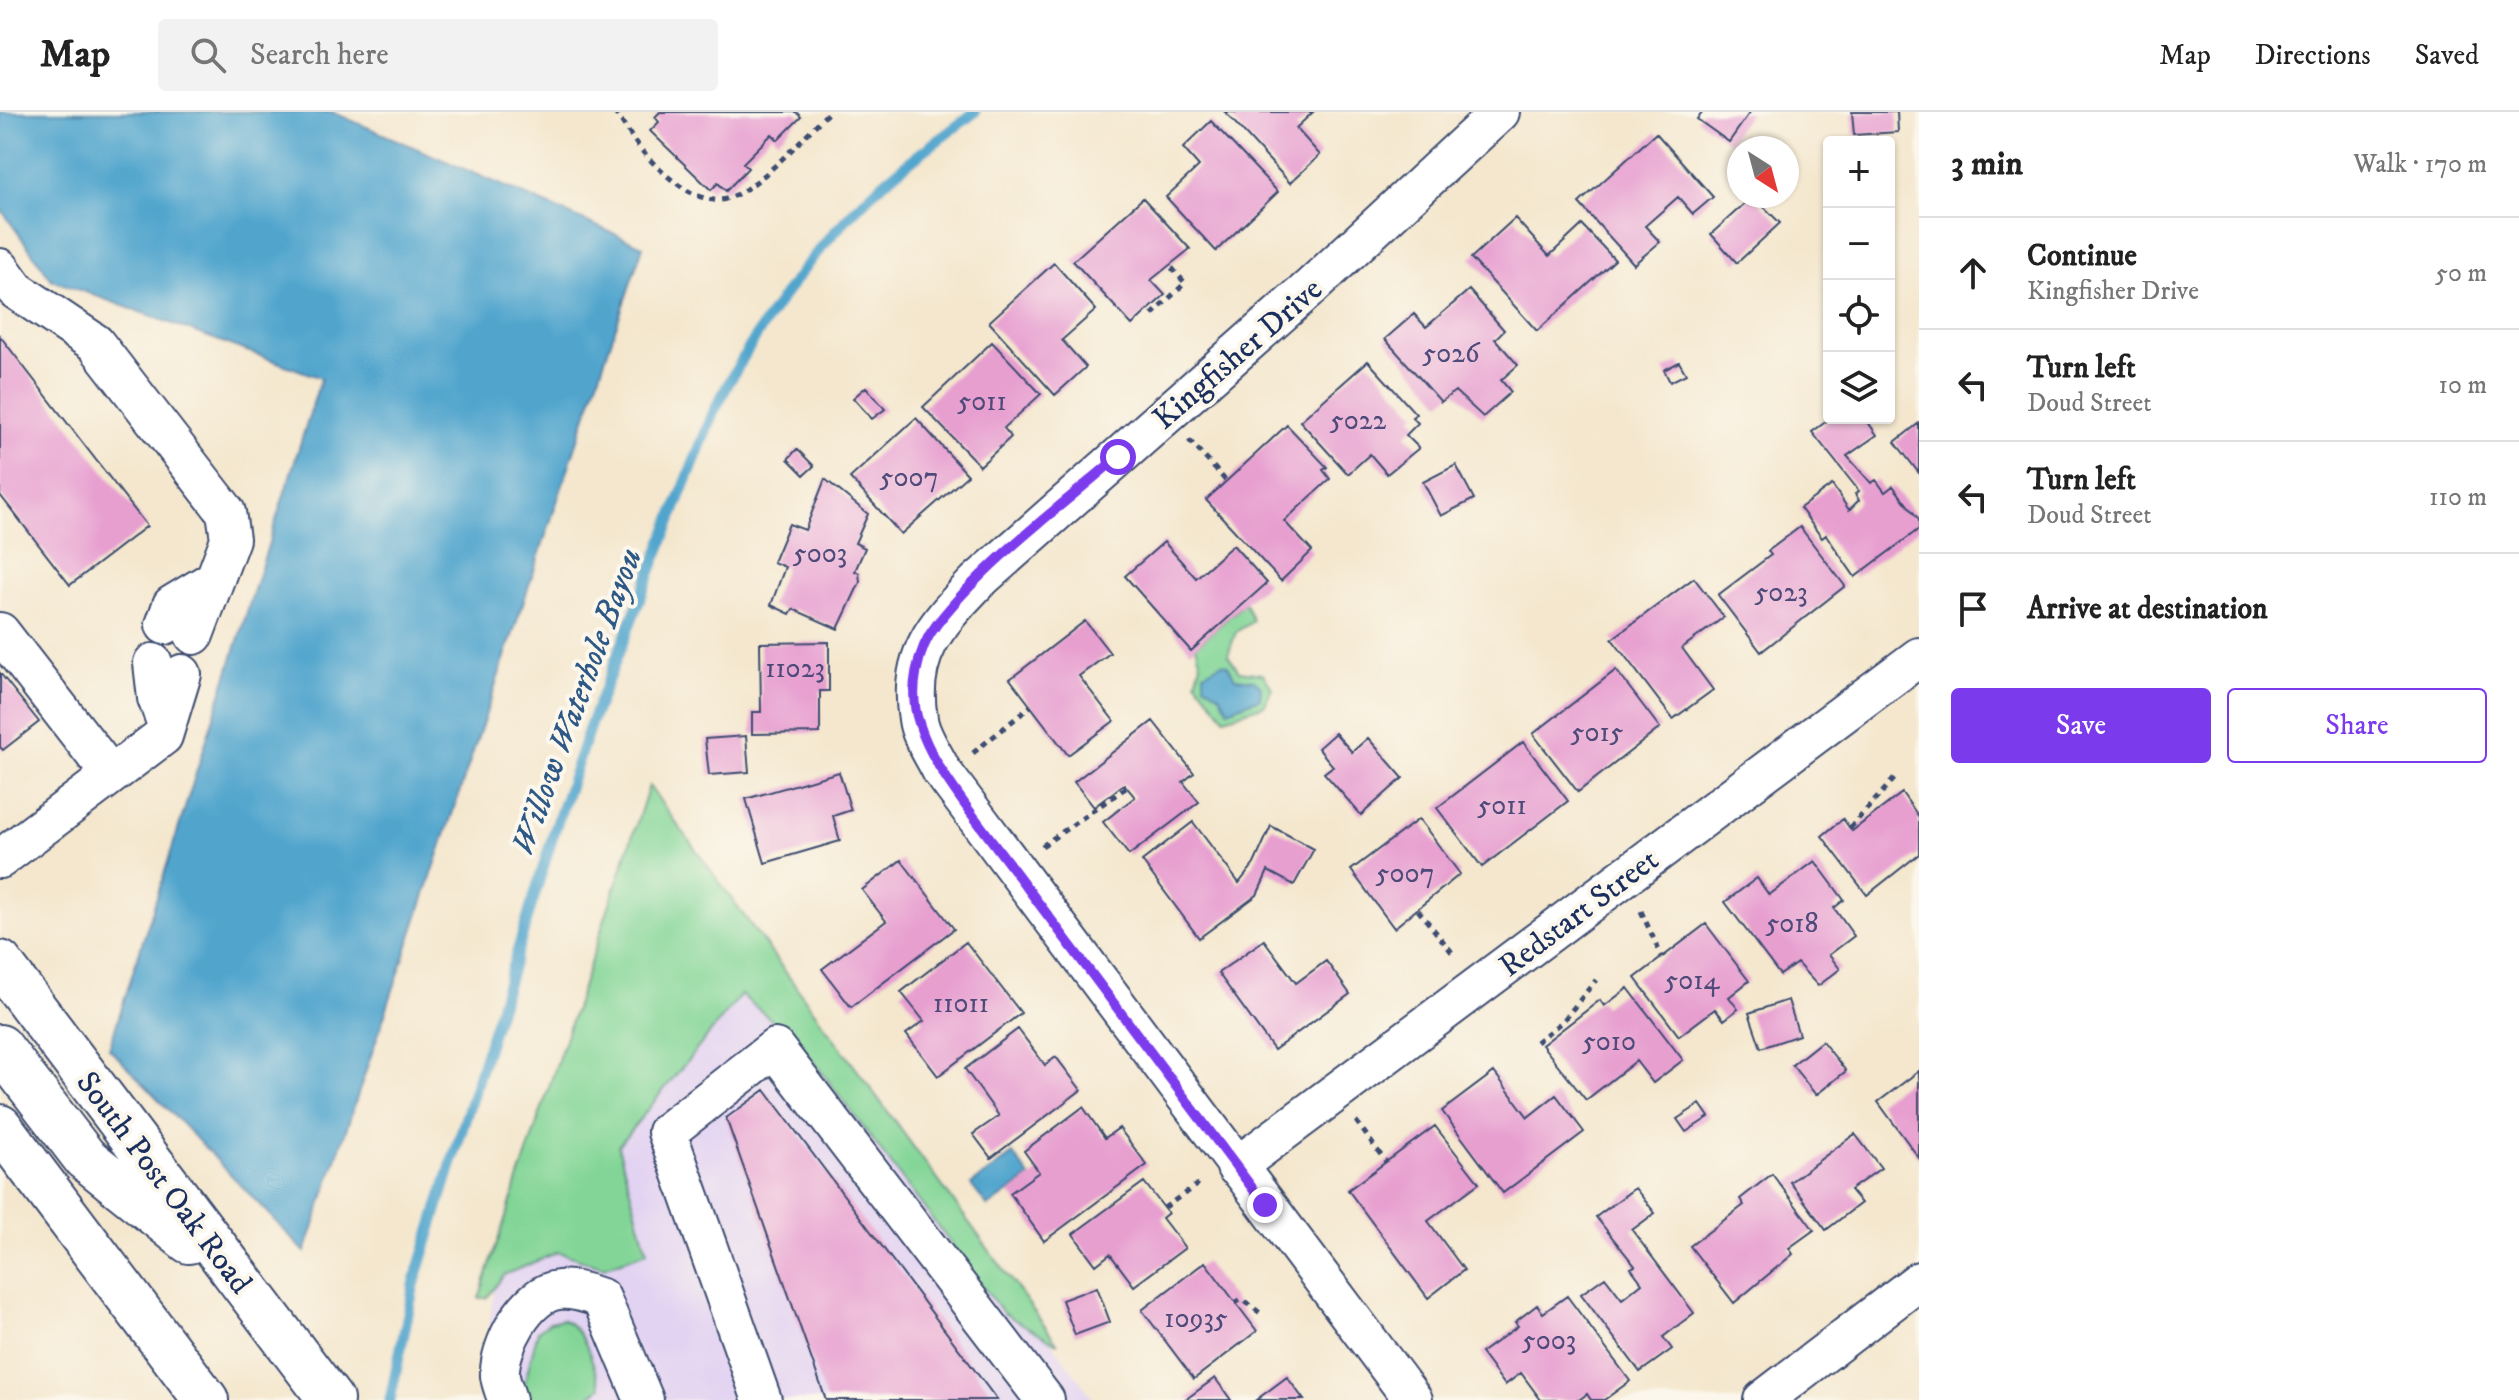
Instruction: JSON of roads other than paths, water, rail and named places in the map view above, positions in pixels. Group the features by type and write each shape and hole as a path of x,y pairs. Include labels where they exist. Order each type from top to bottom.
{"highway":[{"name":"South Post Oak Road","path":"0,963 237,1280 331,1400"},
{"path":"0,1047 85,1158 237,1280"},
{"path":"0,1127 206,1400"}],"street":[{"name":"Kingfisher Drive","path":"1234,1164 944,774 918,721 916,668 936,626 977,582 1319,281 1500,112"},
{"path":"0,268 16,290 95,343 226,512 230,539 215,579 180,630"},
{"path":"4,644 111,775"},
{"name":"Redstart Street","path":"1234,1164 1335,1093 1919,657"},
{"path":"7,841 111,775 163,736 167,723 168,669"},
{"path":"762,1400 667,1132 775,1048 1045,1400"},
{"path":"1234,1164 1413,1400"},
{"path":"1763,1400 1919,1281"},
{"path":"501,1391 509,1337 521,1314 555,1289 574,1290 601,1298 644,1400"}],"water":[{"path":"0,112 332,112 643,246 305,1252 109,1048 321,378 52,280 0,208"},
{"path":"1222,663 1228,665 1235,678 1254,680 1261,686 1260,698 1228,710 1220,695 1204,684 1204,673"},
{"path":"1013,1154 1030,1177 988,1207 971,1185"}],"waterway":[{"name":"Willow Waterhole Bayou","path":"390,1400 414,1285 556,826 591,723 714,411 764,325 824,245 881,185 975,112"}]}
